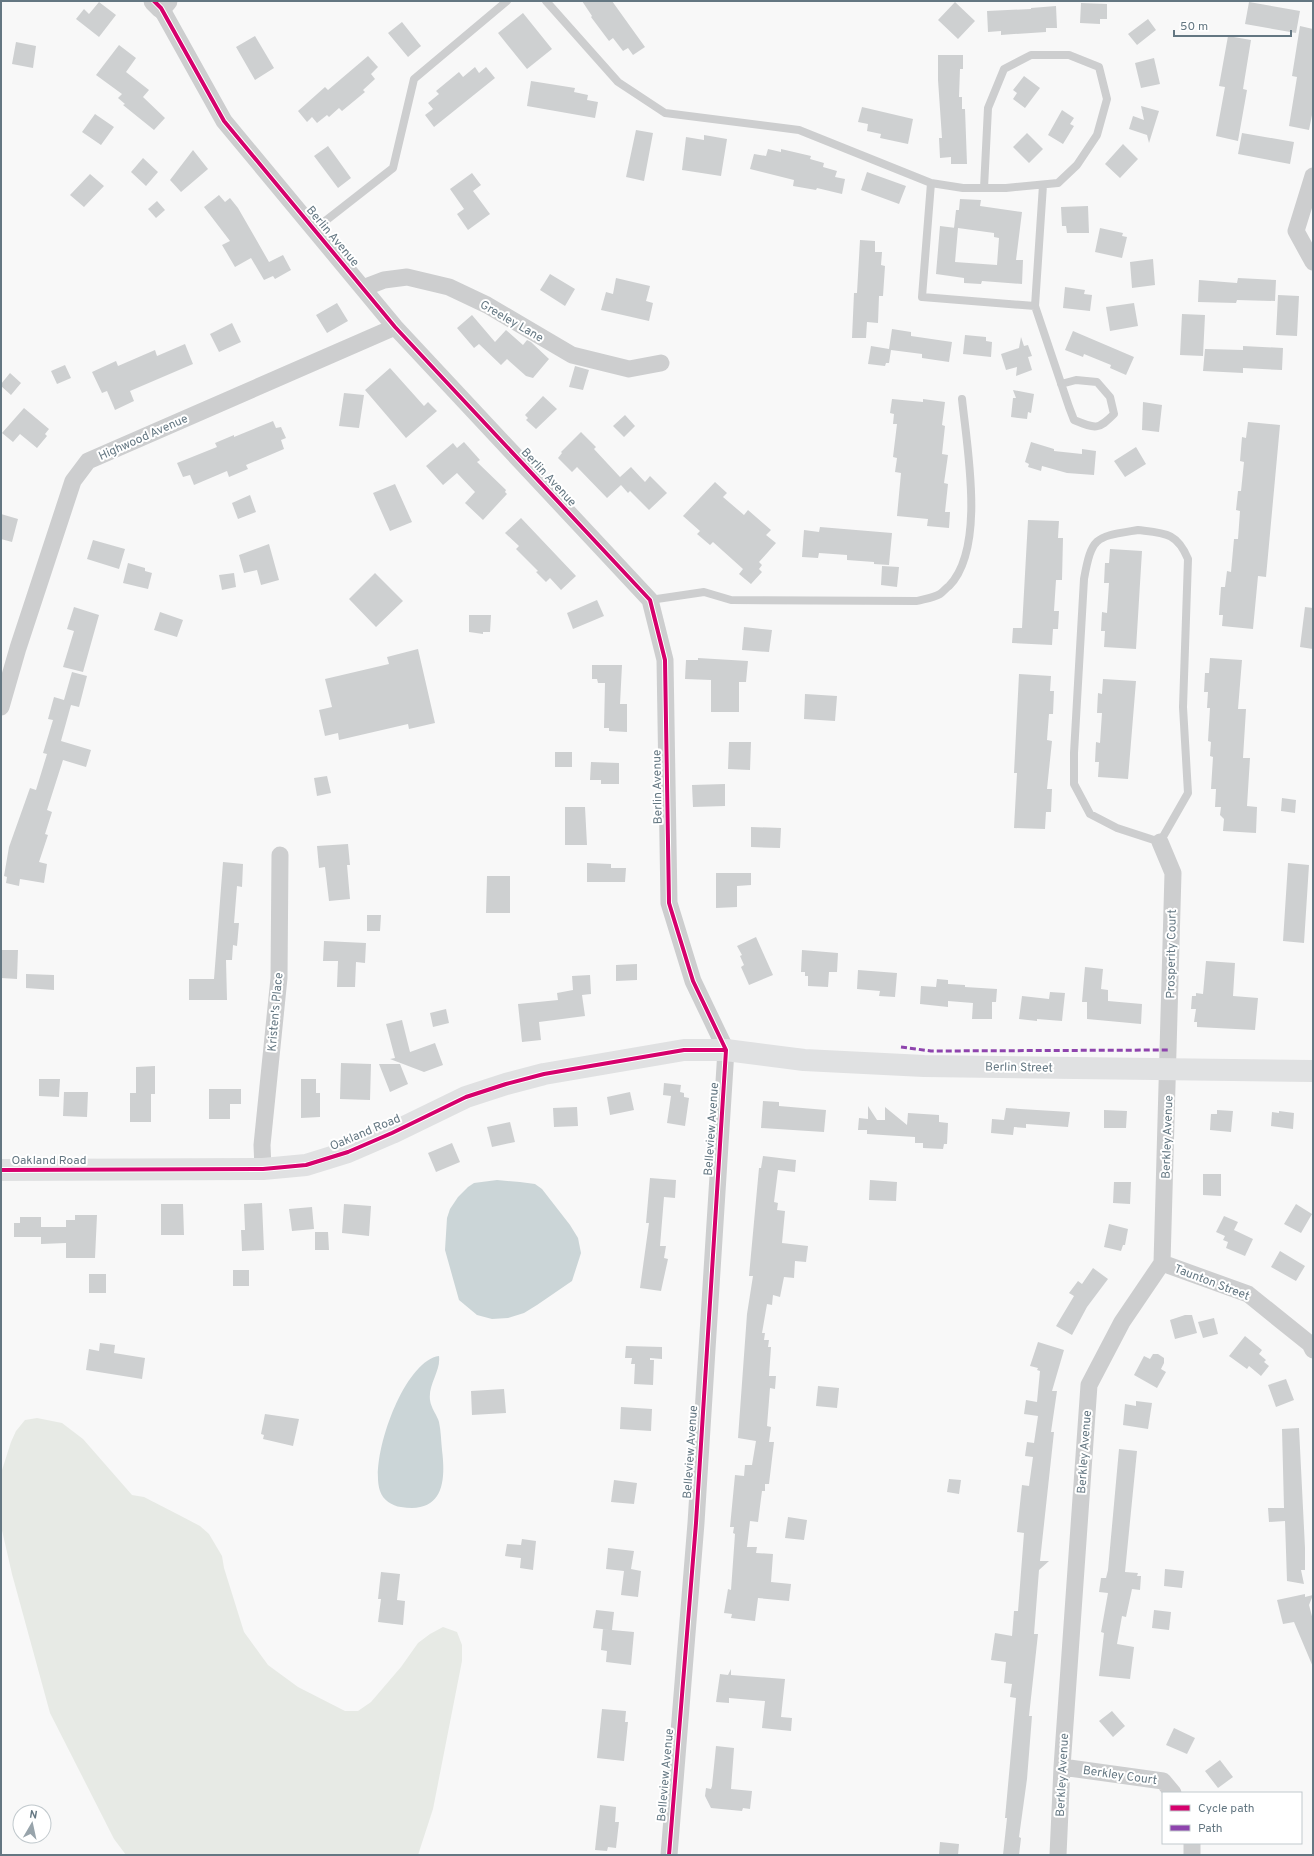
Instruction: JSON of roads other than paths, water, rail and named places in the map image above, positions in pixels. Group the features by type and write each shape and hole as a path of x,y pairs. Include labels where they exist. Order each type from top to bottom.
{"main road":[{"name":"Oakland Road","path":"1,1170 263,1169 306,1165 348,1152 466,1096 544,1074 684,1050 726,1050"},
{"name":"Berlin Street","path":"726,1050 804,1060 854,1063 1313,1071"}],"street":[{"name":"Berlin Avenue","path":"161,3 224,121 395,327 650,600 665,660 669,903 694,981 726,1050"},
{"path":"1313,176 1296,231 1313,262"},
{"name":"Greeley Lane","path":"363,288 384,280 407,277 449,287 487,305 572,355 629,369 661,363"},
{"name":"Highwood Avenue","path":"1,707 18,648 73,481 88,461 395,327"},
{"name":"Prosperity Court","path":"1160,842 1173,873 1169,1069"},
{"name":"Kristen's Place","path":"263,1169 262,1144 279,978 280,855"},
{"name":"Belleview Avenue","path":"669,1855 696,1522 726,1050"},
{"name":"Berkley Avenue","path":"1058,1855 1062,1767 1089,1385 1122,1322 1162,1264 1169,1069"},
{"name":"Taunton Street","path":"1162,1264 1248,1294 1310,1344 1313,1350"},
{"name":"Berkley Court","path":"1062,1767 1162,1781 1172,1792"},
{"path":"1192,1844 1192,1855"}],"lane":[{"path":"315,229 393,168 414,79 507,1"},
{"path":"546,1 618,82 665,113 799,130 931,183 963,188 984,188 1058,184 1077,165 1097,135 1107,99 1099,67 1069,55 1031,55 1004,69 988,108 984,188"},
{"path":"931,183 922,297 1035,306"},
{"path":"1043,185 1035,306 1061,384 1074,420 1090,426 1102,425 1114,414 1110,397 1097,382 1076,380 1061,384"},
{"path":"650,600 704,592 731,600 917,601 941,594 955,579 964,562 970,536 971,495 962,399"},
{"path":"1138,530 1166,534 1182,545 1188,559 1183,707 1188,793 1160,842 1117,828 1090,814 1074,784 1074,753 1084,579 1089,553 1098,540 1114,534 1138,530"}]}
